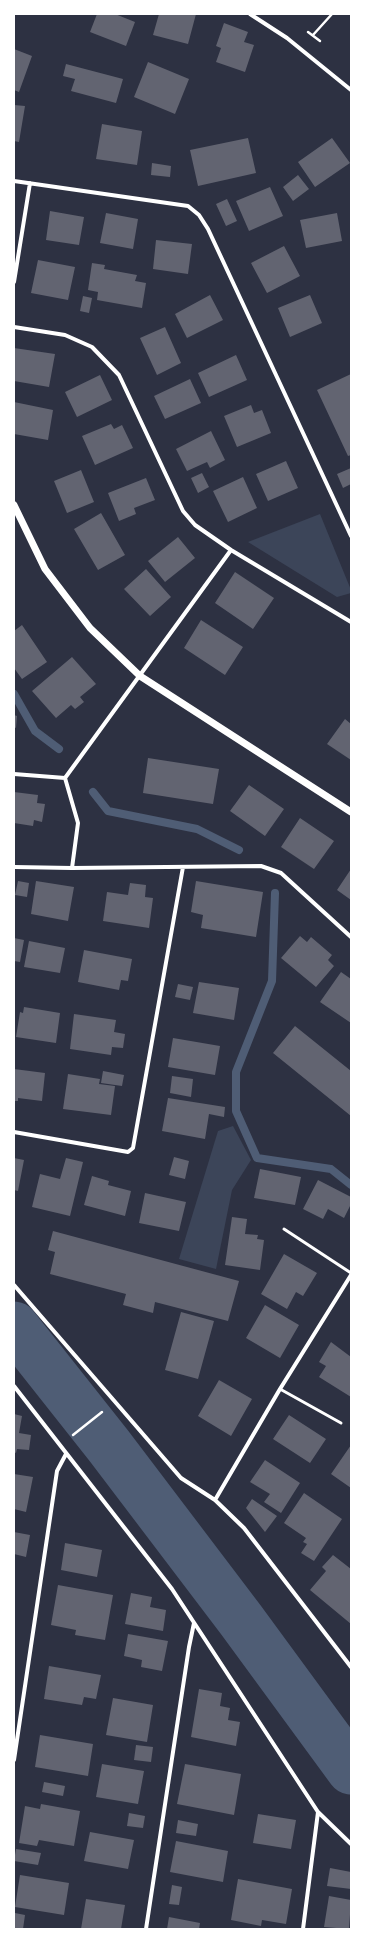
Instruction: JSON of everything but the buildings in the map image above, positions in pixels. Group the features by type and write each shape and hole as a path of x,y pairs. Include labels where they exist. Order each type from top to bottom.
{"street":[{"path":"250,14 287,38 351,90"},
{"path":"14,181 188,206 199,215 208,229 351,536"},
{"path":"14,282 30,183"},
{"path":"14,327 65,335 92,347 119,375 183,511 195,525 231,550 351,622"},
{"path":"14,505 45,569 90,628 140,676 351,812"},
{"path":"65,778 231,550"},
{"path":"14,774 65,778"},
{"path":"65,778 78,823 72,868"},
{"path":"14,866 72,868 261,866 281,873 351,937"},
{"path":"14,1132 128,1152 133,1148 183,867"},
{"path":"215,1500 280,1389 351,1274"},
{"path":"14,1285 181,1478 215,1500 244,1528 351,1667"},
{"path":"14,1386 172,1589 318,1812 351,1844"},
{"path":"14,1760 56,1471 66,1454"},
{"path":"146,1929 189,1647 194,1623"},
{"path":"302,1929 318,1812"}],"lane":[{"path":"284,1229 351,1274"},
{"path":"280,1389 341,1423"}],"path":[{"path":"313,35 332,14"},
{"path":"72,1435 115,1402"}],"shaded area":[{"path":"320,514 351,593 337,597 248,542"},
{"path":"233,1126 251,1160 232,1190 216,1269 179,1259 218,1131"}],"waterway":[{"path":"14,694 35,731 59,749"},
{"path":"93,792 108,811 197,829 239,850"},
{"path":"275,893 272,981 236,1072 236,1111 257,1158 331,1169 351,1185"},
{"path":"14,1326 109,1446 241,1620 351,1770"}]}
